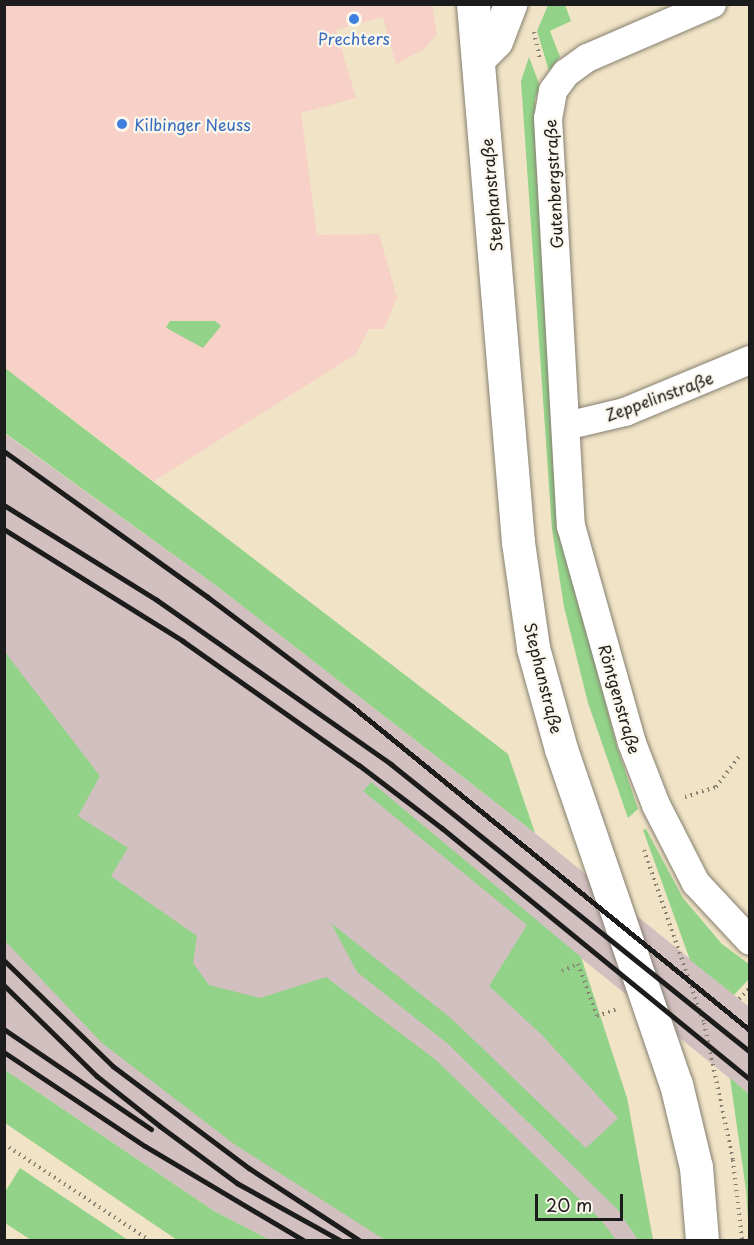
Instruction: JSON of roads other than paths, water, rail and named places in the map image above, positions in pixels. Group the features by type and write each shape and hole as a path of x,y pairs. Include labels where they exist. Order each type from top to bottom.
{"street":[{"name":"Stephanstraße","path":"473,4 518,542 533,648 561,749 676,1084 696,1167 702,1240"},
{"name":"Gutenbergstraße","path":"567,426 548,118 553,91 566,73 586,58 712,4"},
{"path":"478,59 524,13"},
{"name":"Zeppelinstraße","path":"567,426 625,412 750,360"},
{"name":"Röntgenstraße","path":"567,426 566,494 571,526 632,743 656,805 696,883 750,941"}],"railway":[{"path":"4,451 208,597 352,706 750,1030"},
{"path":"4,505 157,600 391,764 750,1052"},
{"path":"4,529 183,641 359,765 442,828 750,1079"},
{"path":"4,960 113,1066 249,1168 359,1240"},
{"path":"4,985 97,1076 160,1126 237,1183 340,1240"},
{"path":"4,1029 151,1129"},
{"path":"4,1052 145,1146 303,1240"}],"place":[{"name":"Prechters","path":"354,19"},
{"name":"Kilbinger Neuss","path":"122,124"}]}
